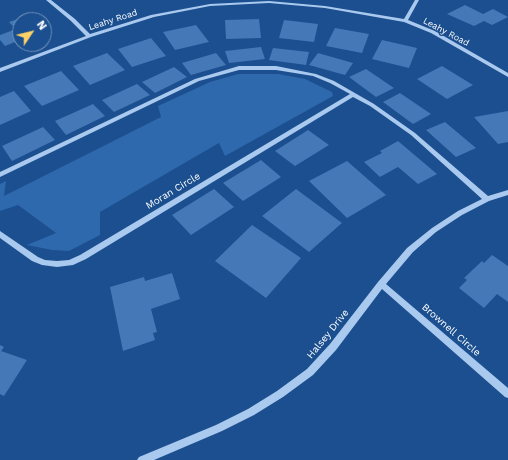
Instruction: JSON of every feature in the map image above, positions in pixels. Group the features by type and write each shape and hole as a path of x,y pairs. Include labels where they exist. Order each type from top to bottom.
{"street":[{"path":"48,0 73,20 89,36"},
{"path":"404,21 417,0"},
{"name":"Leahy Road","path":"0,70 89,36 153,16 209,3 269,1 325,7 404,21 433,32 508,75"},
{"path":"0,175 197,80 239,68 276,68 314,75 332,82 354,94 392,118 413,134 487,199"},
{"name":"Moran Circle","path":"0,234 35,259 45,263 70,263 88,254 354,94"},
{"name":"Halsey Drive","path":"142,460 219,428 256,409 298,381 310,372 333,347 381,284 410,250 434,230 460,213 487,199 508,192"},
{"name":"Brownell Circle","path":"381,284 508,394"}],"shaded area":[{"path":"238,74 278,74 305,79 332,92 333,96 225,156 219,143 100,212 100,235 69,251 52,250 27,245 56,233 18,205 0,211 0,184 6,181 4,196 161,117 158,106 210,82"}],"building":[{"path":"465,5 483,14 493,9 508,17 492,25 484,21 474,26 447,14"},
{"path":"259,19 261,38 226,39 225,20"},
{"path":"284,20 318,24 314,42 279,38"},
{"path":"196,25 209,42 175,50 163,32"},
{"path":"335,28 369,34 362,53 326,46"},
{"path":"12,30 12,43 5,46 0,40 0,35"},
{"path":"151,38 166,56 132,67 118,49"},
{"path":"382,40 417,48 409,68 372,59"},
{"path":"261,47 265,59 229,63 225,51"},
{"path":"273,48 309,52 306,65 269,60"},
{"path":"107,53 125,70 90,85 73,66"},
{"path":"216,53 226,65 191,75 182,63"},
{"path":"318,53 353,63 345,75 309,65"},
{"path":"442,66 473,85 447,99 417,79"},
{"path":"174,67 187,77 155,93 142,82"},
{"path":"366,69 394,88 376,97 349,77"},
{"path":"61,71 79,90 42,106 24,86"},
{"path":"137,84 150,95 114,112 102,100"},
{"path":"14,91 31,111 0,125 0,97"},
{"path":"400,93 431,114 413,124 383,102"},
{"path":"93,104 105,116 66,135 55,121"},
{"path":"508,111 508,142 498,144 474,117"},
{"path":"445,122 476,148 456,157 426,130"},
{"path":"43,127 55,140 12,161 2,146"},
{"path":"308,130 329,145 295,166 275,151"},
{"path":"398,141 437,174 418,184 398,167 380,177 364,162 382,153 380,151"},
{"path":"261,160 281,177 243,201 223,183"},
{"path":"347,161 386,195 347,218 309,181"},
{"path":"214,189 234,207 191,235 172,215"},
{"path":"296,189 342,223 309,252 262,216"},
{"path":"252,225 301,258 266,298 215,261"},
{"path":"492,255 508,266 508,302 497,294 484,308 459,288 467,280 464,278 482,261 484,263"},
{"path":"172,273 180,299 151,309 157,332 153,333 155,340 123,351 110,287 144,277 145,281"},
{"path":"0,345 4,347 1,351 27,360 4,396 0,394"}]}
